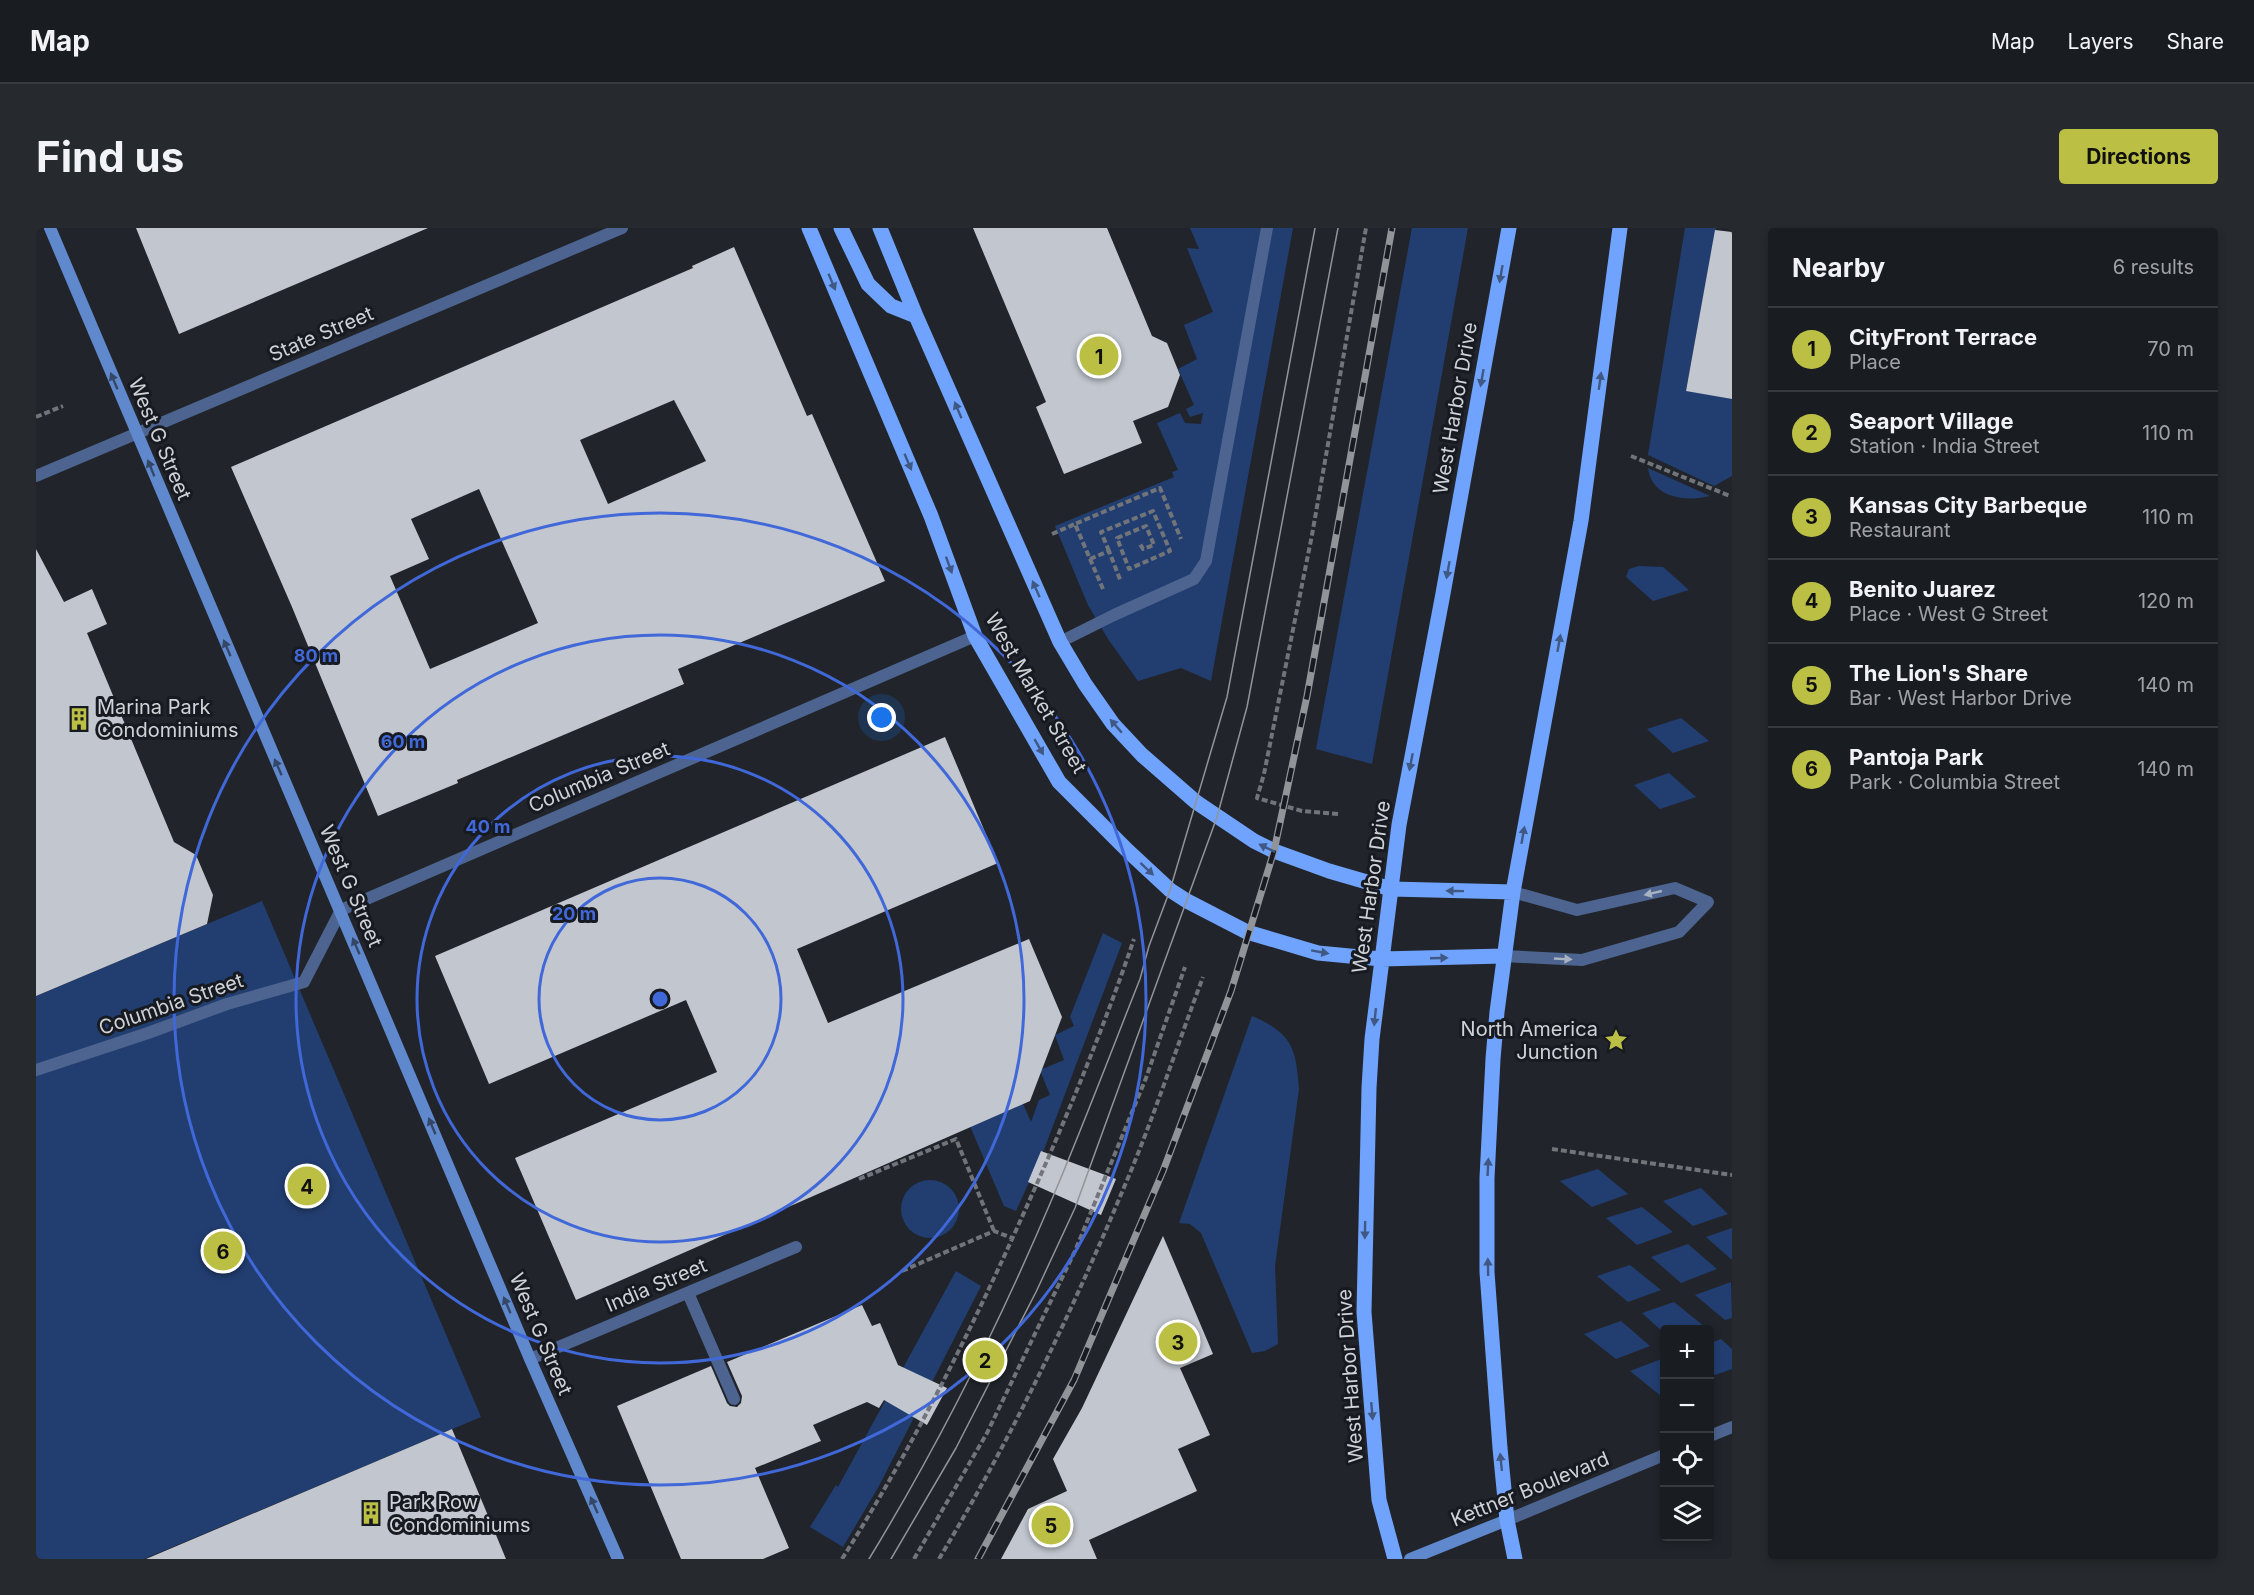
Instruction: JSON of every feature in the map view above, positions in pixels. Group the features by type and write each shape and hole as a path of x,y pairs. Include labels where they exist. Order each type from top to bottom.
{"main road":[{"name":"West G Street","path":"50,228 530,1359 618,1559"},
{"name":"West Market Street","path":"809,228 931,516 975,636 1059,782 1170,890 1186,901 1247,932 1318,952 1381,959 1504,956"},
{"path":"841,228 868,284 891,306 916,316"},
{"path":"880,228 916,316 1060,642 1085,684 1113,724 1142,754 1197,802 1254,841 1274,851 1391,890 1514,892"},
{"name":"West Harbor Drive","path":"1395,1559 1379,1500 1364,1312 1369,1088 1381,959 1399,825 1509,228"},
{"path":"1515,1559 1507,1520 1494,1383 1487,1272 1487,1178 1493,1059 1504,956 1514,892 1581,521 1620,228"},
{"name":"Kettner Boulevard","path":"1410,1559 1507,1520"}],"street":[{"name":"State Street","path":"36,476 622,228"},
{"path":"1060,642 1194,579 1206,561 1267,228"},
{"name":"Columbia Street","path":"36,1070 227,1004 304,982 341,910 975,636"},
{"path":"1504,956 1582,960 1679,932 1708,902 1675,888 1577,910 1514,892"},
{"name":"India Street","path":"530,1359 796,1247"},
{"path":"688,1293 734,1399"},
{"path":"1714,1434 1732,1427"},
{"name":"Kettner Boulevard","path":"1507,1520 1660,1457"}],"path":[{"path":"1338,814 1302,812 1257,798 1264,774 1312,534 1366,228"},
{"path":"36,417 63,406"},
{"path":"1631,456 1730,496"},
{"path":"1052,534 1160,488 1196,575"},
{"path":"1122,584 1101,532 1153,511 1170,551 1129,569 1117,538 1146,526 1154,545 1143,549 1140,544"},
{"path":"1075,524 1114,615"},
{"path":"1090,559 1109,551"},
{"path":"842,1559 913,1439 962,1345 1012,1238 1083,1072 1134,939"},
{"path":"914,1559 987,1433 1075,1251 1146,1078 1185,967"},
{"path":"939,1559 1032,1390 1081,1288 1126,1183 1203,977"},
{"path":"859,1179 956,1139 994,1231"},
{"path":"1552,1149 1732,1174"},
{"path":"902,1271 994,1231 1012,1238"}],"shaded area":[{"path":"1190,228 1293,228 1211,681 1181,668 1138,681 1108,639 1088,605 1055,526 1174,477 1172,472 1178,470 1157,423 1180,413 1185,423 1201,424 1203,413 1190,417 1186,409 1194,405 1178,369 1197,359 1184,325 1213,312 1187,248 1199,249"},
{"path":"1412,228 1468,228 1372,764 1316,749"},
{"path":"1685,228 1716,228 1686,390 1732,399 1732,476 1714,486 1648,455"},
{"path":"1648,468 1710,496 1680,498 1671,496 1656,486"},
{"path":"1639,566 1663,567 1689,590 1653,601 1626,577 1629,569"},
{"path":"1681,718 1709,741 1673,753 1647,729"},
{"path":"1669,773 1696,797 1660,809 1634,785"},
{"path":"262,901 481,1417 144,1559 36,1559 36,996"},
{"path":"1103,933 1122,943 1045,1147 1016,1211 1004,1206 970,1126 1023,1104 1031,1122 1039,1100 1050,1095 1040,1070 1064,1060 1055,1035 1074,1026 1070,1017"},
{"path":"1252,1016 1265,1022 1284,1036 1293,1052 1299,1089 1275,1266 1278,1344 1265,1351 1252,1353 1201,1233 1190,1224 1179,1223"},
{"path":"1598,1169 1628,1194 1592,1207 1560,1181"},
{"path":"930,1180 946,1185 954,1193 959,1209 954,1225 946,1233 930,1238 914,1233 906,1225 901,1209 906,1193 914,1185"},
{"path":"1701,1188 1728,1214 1693,1226 1663,1201"},
{"path":"1642,1207 1673,1232 1637,1245 1606,1218"},
{"path":"1732,1228 1732,1260 1706,1237"},
{"path":"1688,1244 1717,1269 1681,1283 1651,1257"},
{"path":"1630,1265 1661,1290 1628,1302 1597,1276"},
{"path":"956,1271 981,1286 879,1486 843,1547 810,1527 836,1485 838,1487"},
{"path":"1731,1282 1732,1318 1725,1320 1695,1295"},
{"path":"1674,1302 1703,1325 1660,1325 1660,1329 1642,1313"},
{"path":"1621,1321 1650,1346 1616,1359 1584,1334"},
{"path":"1721,1339 1732,1349 1732,1369 1715,1375 1714,1374 1714,1342"},
{"path":"1660,1360 1660,1395 1630,1371"}],"building":[{"path":"136,228 428,228 179,334"},
{"path":"973,228 1107,228 1152,336 1167,343 1180,375 1168,407 1133,421 1142,443 1064,474 1036,407 1046,402"},
{"path":"1715,230 1732,232 1732,399 1686,391"},
{"path":"734,247 807,416 812,414 885,581 678,669 684,684 378,816 292,607 231,467 693,268 692,266","holes":["674,400 706,461 608,504 580,440","479,489 538,623 430,669 390,576 429,559 411,519"]},
{"name":"Marina Park Condominiums","path":"36,549 64,602 92,589 107,624 87,633 174,842 196,855 213,895 207,924 36,996"},
{"path":"945,737 998,863 797,949 828,1023 1029,939 1062,1017 1030,1101 576,1300 515,1158 717,1072 686,1000 489,1084 435,956"},
{"path":"1041,1151 1116,1179 1101,1215 1028,1182"},
{"path":"1163,1236 1213,1354 1180,1368 1210,1435 1178,1449 1197,1491 1089,1540 1097,1559 1001,1559 1028,1509 1067,1491 1053,1459 1082,1408"},
{"path":"862,1305 872,1326 880,1323 898,1365 947,1388 927,1425 884,1400 879,1408 867,1402 813,1425 821,1441 755,1468 789,1548 763,1559 681,1559 617,1406 711,1366 727,1403 737,1407 741,1403 742,1396 727,1362"},
{"name":"Park Row Condominiums","path":"452,1429 506,1559 146,1559 436,1436"}],"tram line":[{"path":"869,1559 944,1427 990,1337 1032,1245 1075,1144 1140,979 1149,946 1170,890 1227,697 1315,228"},
{"path":"891,1559 956,1448 1036,1292 1075,1208 1217,817 1247,707 1338,228"}],"railway":[{"path":"978,1559 1074,1380 1163,1171 1231,991 1274,851 1307,696 1392,228"}],"place":[{"name":"CityFront Terrace","path":"1099,356"},
{"name":"Marina Park Condominiums","path":"79,719"},
{"name":"North America Junction","path":"1616,1040"},
{"name":"Benito Juarez","path":"307,1186"},
{"name":"Pantoja Park","path":"223,1251"},
{"name":"Kansas City Barbeque","path":"1178,1342"},
{"name":"Seaport Village","path":"985,1360"},
{"name":"Park Row Condominiums","path":"371,1513"},
{"name":"The Lion's Share","path":"1051,1525"}]}
